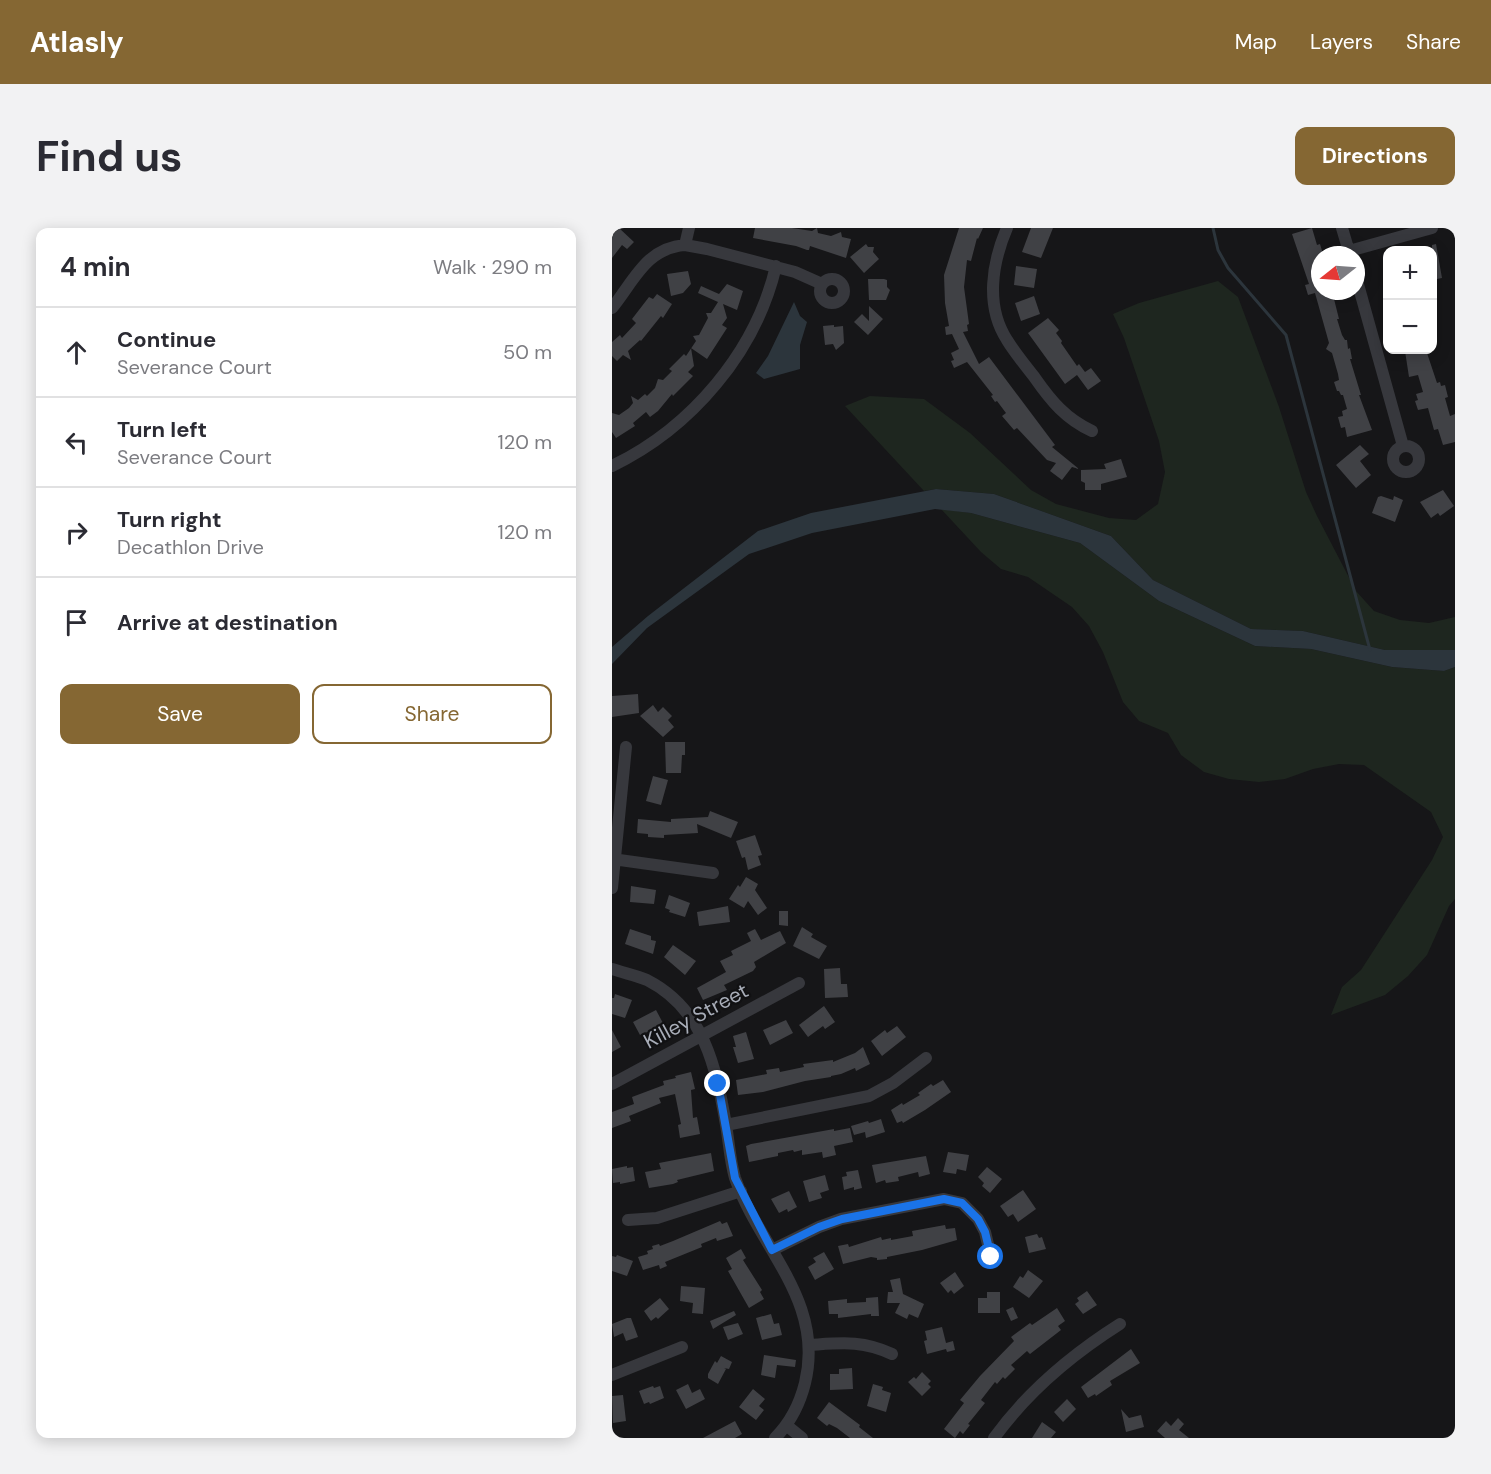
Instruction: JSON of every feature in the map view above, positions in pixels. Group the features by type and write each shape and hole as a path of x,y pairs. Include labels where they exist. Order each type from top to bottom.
{"street":[{"path":"685,245 689,228"},
{"path":"1007,228 996,261 993,279 993,297 1000,326 1006,340 1053,403 1071,419 1092,431"},
{"path":"1342,228 1347,246"},
{"path":"1365,248 1432,228"},
{"path":"612,308 644,263 664,249 685,245 776,266 822,284"},
{"path":"612,466 640,450 689,413 725,372 751,332 769,294 776,266"},
{"path":"1362,300 1403,446"},
{"path":"612,888 626,747"},
{"path":"614,859 713,873"},
{"path":"612,969 645,979 669,994 696,1023 712,1059 735,1178 796,1294 804,1315 810,1345 804,1389 786,1425 775,1438"},
{"name":"Killey Street","path":"612,1084 799,983"},
{"path":"726,1125 869,1096 893,1083 926,1058"},
{"path":"628,1220 657,1218 741,1191"},
{"path":"772,1250 819,1227 842,1219 944,1199 962,1203 974,1214 985,1232 991,1257"},
{"path":"994,1438 1012,1414 1042,1383 1084,1348 1120,1324"},
{"path":"810,1345 857,1343 892,1354"},
{"path":"612,1375 682,1347"},
{"path":"786,1425 802,1438"}],"shaded area":[{"path":"1218,281 1238,297 1279,407 1306,492 1356,591 1374,611 1400,620 1429,623 1455,617 1455,650 1385,650 1303,631 1251,629 1153,580 1111,536 994,494 936,489 924,491 845,406 870,396 924,399 970,433 1031,490 1056,504 1109,518 1136,520 1158,504 1165,472 1159,441 1124,338 1113,314 1139,303"},
{"path":"794,302 800,316 807,322 800,345 800,369 764,379 756,373 768,356"},
{"path":"936,489 994,494 1111,536 1153,580 1251,629 1303,631 1385,650 1455,650 1455,667 1444,671 1392,667 1311,649 1255,646 1159,601 1080,543 971,513 935,509 812,533 749,554 647,628 612,664 612,647 648,616 758,531 811,513"},
{"path":"941,509 971,513 1080,543 1159,601 1255,646 1311,649 1392,667 1444,671 1455,667 1455,899 1449,906 1427,955 1408,976 1385,995 1331,1015 1342,987 1361,970 1432,860 1443,837 1431,812 1364,765 1339,764 1313,769 1285,779 1259,782 1229,779 1204,772 1181,755 1168,733 1139,721 1123,702 1103,652 1089,626 1072,607 1028,577 1001,569 981,552"}],"building":[{"path":"619,228 634,242 627,249 622,245 612,258 612,234"},
{"path":"755,228 792,228 812,231 817,228 818,233 831,236 841,232 842,237 851,239 846,258 810,246 807,250 753,238"},
{"path":"959,228 983,228 977,238 971,261 967,260 964,287 969,324 967,325 968,331 963,332 979,364 989,357 1055,445 1052,447 1079,469 1072,467 1062,480 1050,471 1056,463 1047,460 1017,428 1014,430 1002,416 1006,413 997,401 995,402 991,396 993,395 967,362 954,368 951,361 954,360 951,353 959,349 952,334 946,335 945,327 949,326 944,275"},
{"path":"1031,228 1053,228 1041,258 1022,252"},
{"path":"1312,228 1317,245 1320,244 1321,246 1311,246 1311,294 1308,295 1305,285 1309,284 1292,234"},
{"path":"866,244 868,247 874,247 873,252 879,259 864,273 850,257"},
{"path":"1437,250 1442,278 1437,279"},
{"path":"1016,266 1037,269 1034,288 1014,285"},
{"path":"688,271 691,284 683,293 671,296 667,274"},
{"path":"868,279 887,280 887,287 890,290 886,300 869,300"},
{"path":"727,284 743,291 737,310 723,304 727,318 722,325 727,328 707,359 691,348 696,341 693,336 699,335 708,318 706,313 711,313 718,302 698,293 701,286 719,294"},
{"path":"657,294 672,304 663,318 661,316 641,341 628,351 631,360 623,355 617,361 612,356 612,342 620,335 622,338 636,323 632,319 649,297 653,299"},
{"path":"1034,296 1040,314 1021,321 1015,303"},
{"path":"1317,300 1334,300 1342,335 1347,340 1348,349 1350,348 1352,359 1350,359 1361,395 1359,395 1372,430 1347,437 1345,427 1341,428 1338,417 1343,416 1342,411 1347,409 1343,395 1337,391 1334,382 1339,380 1332,353 1326,349 1329,343"},
{"path":"869,306 883,319 868,335 854,322 862,314 869,321"},
{"path":"1048,318 1059,330 1056,333 1061,343 1077,366 1079,364 1085,372 1091,368 1101,381 1088,390 1077,375 1065,384 1028,333"},
{"path":"834,325 834,327 843,326 844,343 836,350 833,344 825,345 823,326"},
{"path":"691,348 694,366 688,372 693,376 673,396 672,394 658,411 650,417 646,412 633,423 635,426 616,438 612,432 612,413 619,415 629,408 633,403 631,396 638,400 645,394 647,396 655,388 658,379 663,380 672,371 669,369 684,354 686,356"},
{"path":"1405,354 1427,354 1437,383 1440,382 1441,386 1445,385 1448,397 1445,398 1450,416 1455,414 1455,442 1443,445 1438,429 1434,430 1428,408 1418,410 1415,401 1418,400 1416,394 1423,392 1418,375 1409,377"},
{"path":"1360,445 1369,454 1360,461 1371,475 1356,488 1336,465"},
{"path":"1121,459 1127,477 1101,484 1101,490 1085,490 1085,483 1081,481 1081,470 1106,469 1104,464"},
{"path":"1443,490 1454,506 1440,516 1438,513 1431,518 1420,502"},
{"path":"1394,496 1403,500 1395,522 1372,513 1378,497 1393,500"},
{"path":"638,694 639,713 612,717 612,696"},
{"path":"653,705 658,712 663,707 672,716 668,720 674,727 663,737 640,716"},
{"path":"665,742 685,742 681,773 666,773"},
{"path":"653,776 668,780 661,805 646,801"},
{"path":"710,811 738,822 731,838 697,824 698,833 664,835 664,838 648,837 648,834 637,833 638,819 671,822 671,819 708,817"},
{"path":"755,835 762,855 758,856 761,865 748,870 745,857 742,858 736,841"},
{"path":"746,877 758,884 755,890 767,908 758,915 748,901 744,908 729,899"},
{"path":"631,886 656,890 654,904 630,902"},
{"path":"669,895 690,903 685,917 669,912 670,910 665,908"},
{"path":"728,906 730,922 699,926 697,912"},
{"path":"779,911 788,911 788,926 779,925"},
{"path":"802,927 813,934 811,937 827,946 819,959 793,946"},
{"path":"630,929 651,936 651,940 656,941 653,954 625,944"},
{"path":"755,929 761,940 780,931 786,943 754,962 756,967 753,971 724,985 727,990 703,1000 697,988 726,972 720,961 733,955 731,951 751,941 747,933"},
{"path":"673,945 696,961 685,975 664,957"},
{"path":"840,968 841,984 847,984 848,997 825,998 824,969"},
{"path":"615,994 632,1000 625,1018 612,1014 612,998"},
{"path":"824,1006 835,1022 825,1029 823,1026 808,1037 799,1025"},
{"path":"656,1010 664,1025 640,1035 633,1022"},
{"path":"786,1020 793,1033 770,1045 763,1030"},
{"path":"897,1026 906,1037 882,1056 871,1041 885,1030 887,1033"},
{"path":"612,1030 621,1047 612,1052"},
{"path":"746,1032 754,1059 738,1063 733,1047 736,1047 733,1036"},
{"path":"863,1047 870,1064 856,1071 855,1068 831,1077 763,1092 738,1095 736,1080 767,1074 766,1070 779,1068 780,1072 804,1067 803,1064 833,1060 833,1062"},
{"path":"691,1072 695,1089 691,1090 693,1118 697,1117 700,1134 680,1138 678,1125 681,1124 675,1094 659,1098 661,1103 629,1116 631,1121 612,1128 612,1112 634,1104 632,1097 664,1085 663,1081"},
{"path":"943,1080 951,1092 903,1123 902,1121 897,1123 891,1110 920,1095 918,1093 931,1084 933,1086"},
{"path":"881,1119 885,1132 866,1138 865,1132 854,1135 851,1126"},
{"path":"850,1128 853,1142 834,1146 836,1155 823,1158 822,1152 802,1155 802,1150 794,1152 793,1150 778,1153 778,1156 749,1162 746,1146 751,1144"},
{"path":"948,1152 969,1155 966,1171 957,1169 956,1174 943,1172"},
{"path":"711,1153 714,1171 677,1180 678,1182 673,1184 649,1188 645,1172 661,1169 659,1163"},
{"path":"926,1156 930,1174 919,1177 918,1172 898,1177 899,1181 886,1183 885,1180 876,1183 872,1165"},
{"path":"627,1166 627,1168 633,1167 635,1181 613,1183 612,1169"},
{"path":"987,1167 1002,1179 990,1193 982,1186 984,1183 978,1177"},
{"path":"858,1170 862,1188 854,1190 854,1187 844,1190 842,1177 847,1176 846,1172"},
{"path":"825,1175 829,1190 820,1193 822,1198 809,1202 803,1181"},
{"path":"1023,1190 1036,1209 1018,1222 1013,1214 1008,1217 1000,1206"},
{"path":"789,1191 797,1207 788,1212 787,1209 779,1213 771,1199"},
{"path":"720,1221 722,1224 727,1222 733,1236 717,1241 716,1238 701,1244 702,1247 665,1262 667,1266 660,1269 659,1265 643,1270 638,1257 648,1254 647,1251 653,1249 652,1246 659,1244 660,1246"},
{"path":"945,1225 946,1229 955,1228 957,1240 887,1257 887,1259 877,1260 871,1257 843,1264 838,1246 848,1244 849,1247 881,1237 882,1240 891,1238 891,1240 913,1236 912,1231"},
{"path":"1037,1234 1039,1238 1042,1237 1046,1249 1029,1253 1025,1237"},
{"path":"741,1249 746,1258 743,1260 762,1290 760,1292 764,1299 749,1308 728,1271 732,1269 726,1258"},
{"path":"824,1252 834,1269 815,1280 808,1267 816,1262 813,1258"},
{"path":"617,1255 633,1261 627,1276 612,1271 612,1256"},
{"path":"1028,1270 1043,1281 1029,1298 1013,1287 1020,1276 1023,1278"},
{"path":"955,1272 964,1286 954,1294 951,1290 948,1293 940,1283"},
{"path":"900,1278 903,1294 924,1304 918,1318 909,1314 907,1319 895,1313 900,1303 887,1303 888,1292 893,1292 890,1280"},
{"path":"681,1286 705,1288 703,1314 692,1313 693,1303 680,1301"},
{"path":"1087,1291 1097,1305 1083,1314 1075,1304 1079,1301 1077,1298"},
{"path":"987,1292 1000,1292 1000,1313 978,1313 978,1298 987,1298"},
{"path":"878,1297 879,1316 871,1316 871,1314 838,1318 838,1314 829,1314 828,1301 847,1299 847,1303 866,1302 866,1298"},
{"path":"660,1298 669,1309 658,1319 656,1317 651,1321 644,1311"},
{"path":"1013,1307 1018,1318 1011,1321 1006,1310"},
{"path":"1057,1308 1065,1321 1058,1326 1061,1330 1030,1354 1027,1351 1011,1365 1015,1369 1005,1379 1003,1377 997,1384 995,1382 981,1400 985,1403 963,1434 960,1431 955,1438 944,1429 964,1403 960,1400 1014,1341 1011,1337"},
{"path":"734,1311 736,1315 713,1329 710,1321"},
{"path":"771,1314 774,1324 779,1323 782,1335 762,1340 756,1318"},
{"path":"631,1318 638,1337 626,1341 623,1333 614,1337 612,1324"},
{"path":"738,1323 743,1334 728,1340 723,1327"},
{"path":"942,1327 946,1343 953,1341 955,1350 947,1352 946,1349 927,1354 924,1341 927,1340 925,1331"},
{"path":"1131,1349 1140,1363 1110,1381 1112,1385 1096,1396 1095,1394 1088,1398 1081,1387"},
{"path":"764,1355 796,1360 795,1367 777,1365 775,1378 761,1375"},
{"path":"721,1356 732,1362 729,1369 724,1368 726,1369 718,1384 708,1378 708,1374 715,1361 717,1363"},
{"path":"852,1368 853,1389 830,1390 830,1374 839,1374 839,1369"},
{"path":"922,1372 931,1381 928,1384 931,1387 922,1396 908,1382 914,1377 916,1379"},
{"path":"688,1384 692,1393 700,1389 705,1399 686,1409 676,1390"},
{"path":"873,1384 891,1393 886,1412 867,1406"},
{"path":"653,1386 654,1388 660,1386 664,1398 644,1404 639,1391"},
{"path":"753,1389 765,1399 759,1406 764,1410 756,1420 739,1407"},
{"path":"623,1395 626,1421 613,1423 612,1396"},
{"path":"1067,1399 1076,1409 1063,1422 1054,1412"},
{"path":"829,1402 860,1425 859,1427 873,1438 850,1438 837,1428 829,1424 827,1426 817,1418"},
{"path":"1121,1409 1129,1418 1141,1415 1144,1427 1126,1432"},
{"path":"1178,1418 1184,1424 1179,1430 1189,1438 1165,1438 1157,1431 1166,1421 1171,1426"},
{"path":"735,1421 742,1434 735,1438 703,1438"},
{"path":"1042,1422 1056,1432 1051,1438 1032,1438"}],"waterway":[{"path":"1213,228 1218,250 1228,268 1286,335 1370,650"}],"route":[{"path":"718,1084 735,1178 772,1250 798,1236 842,1219 944,1199 962,1203 978,1219 989,1243 991,1257"}]}
